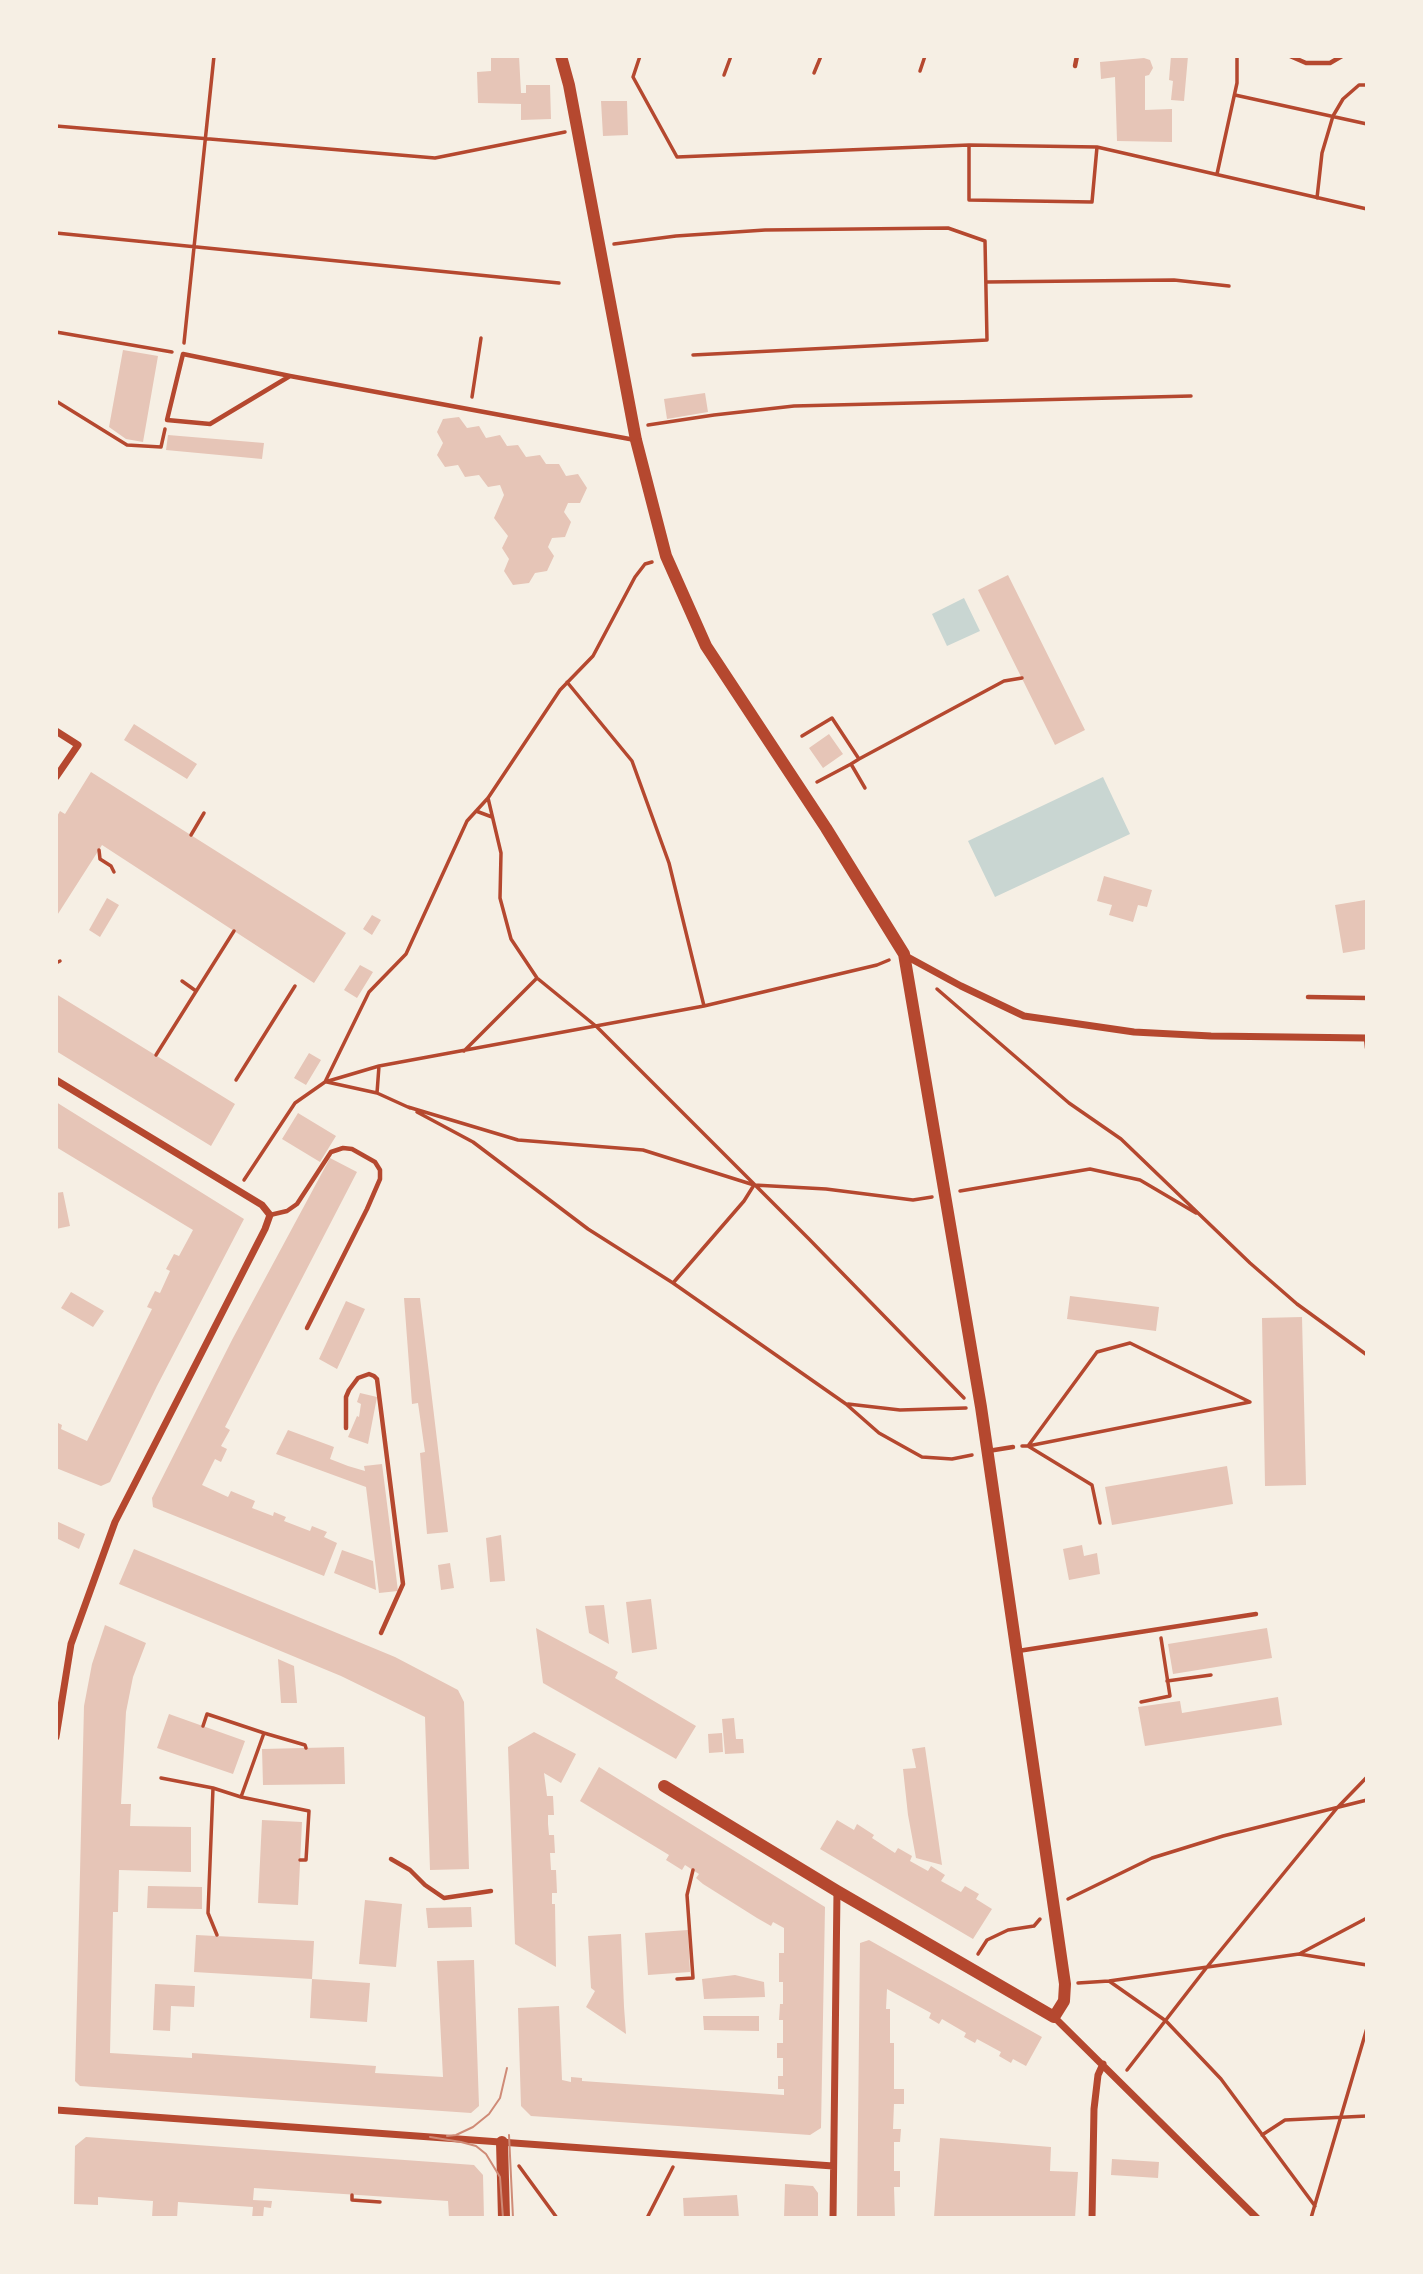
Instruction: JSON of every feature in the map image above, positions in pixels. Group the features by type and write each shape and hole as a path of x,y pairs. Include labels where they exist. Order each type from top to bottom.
{"street":[{"path":"561,56 636,440 666,556 706,646 826,828 904,954 987,1451 1065,1984 1064,2001 1054,2017"},
{"path":"56,732 78,745 56,776"},
{"path":"904,954 961,986 1024,1016 1134,1032 1367,1038"},
{"path":"56,1080 262,1205 270,1215 115,1522 71,1644 56,1737"},
{"path":"664,1786 837,1891 1054,2017 1257,2218"},
{"path":"833,2218 837,1891"},
{"path":"1092,2218 1094,2109 1098,2075 1103,2064"},
{"path":"56,2110 833,2165"},
{"path":"502,2142 505,2218"}],"lane":[{"path":"1075,66 1077,56"},
{"path":"1290,56 1306,63 1329,63 1342,56"},
{"path":"290,376 210,424 167,420 183,354 636,440"},
{"path":"1308,997 1367,998"},
{"path":"1367,1038 1367,1048"},
{"path":"270,1215 286,1211 298,1204 331,1152 343,1148 352,1149 375,1162 380,1170 380,1179 367,1209 307,1328"},
{"path":"346,1428 346,1397 349,1390 358,1378 369,1374 374,1376 377,1379 403,1584 381,1633"},
{"path":"987,1451 1013,1447"},
{"path":"1017,1651 1256,1614"},
{"path":"391,1859 410,1870 444,1898 491,1891"}],"path":[{"path":"56,332 183,354 214,56"},
{"path":"640,56 633,77 677,157 969,145 1097,146 1367,209"},
{"path":"723,75 731,56"},
{"path":"814,74 821,56"},
{"path":"920,71 925,56"},
{"path":"1217,174 1235,95 1237,56"},
{"path":"1317,198 1322,153 1333,116 1343,99 1359,85 1367,85"},
{"path":"1235,95 1367,124"},
{"path":"56,126 435,158 577,130"},
{"path":"969,145 970,200 1092,202 1097,146"},
{"path":"614,244 676,236 765,230 948,228 985,241 987,340 693,355"},
{"path":"56,233 559,283"},
{"path":"986,282 1174,280 1229,286"},
{"path":"470,410 481,338"},
{"path":"646,425 794,406 1191,396"},
{"path":"56,401 127,445 161,447 167,420"},
{"path":"326,1082 369,992 406,954 467,821 488,798 567,682 593,656 635,577 645,564 666,556"},
{"path":"817,782 1004,681 1022,678"},
{"path":"567,682 632,761 669,863 704,1006"},
{"path":"802,736 832,718 859,759"},
{"path":"851,764 865,788"},
{"path":"488,798 501,853 500,898 511,939 537,978 597,1027 973,1407 955,1410 900,1410 846,1404"},
{"path":"475,811 492,817"},
{"path":"191,835 204,813"},
{"path":"99,850 100,859 111,866 114,872"},
{"path":"156,1055 233,931"},
{"path":"237,1191 295,1103 326,1082 379,1066 704,1006 877,965 904,954"},
{"path":"464,1051 537,978"},
{"path":"182,981 196,991"},
{"path":"933,984 1069,1103 1121,1139 1297,1304 1367,1355"},
{"path":"236,1080 295,986"},
{"path":"377,1093 379,1066"},
{"path":"326,1082 377,1093 473,1142 588,1229 673,1283 846,1404 879,1433 922,1457 952,1459 987,1451"},
{"path":"408,1107 518,1140 643,1150 754,1185 826,1189 913,1200 1090,1169 1140,1180 1204,1217"},
{"path":"673,1283 744,1201 754,1185"},
{"path":"1013,1447 1028,1446 1250,1402 1130,1343 1097,1352 1028,1446"},
{"path":"1028,1446 1092,1485 1101,1523"},
{"path":"1141,1702 1170,1696 1159,1629"},
{"path":"1167,1681 1211,1675"},
{"path":"203,1726 207,1714 305,1745 306,1748"},
{"path":"241,1797 264,1733"},
{"path":"1119,2080 1337,1808 1367,1777"},
{"path":"161,1778 309,1811 306,1860 300,1860"},
{"path":"213,1788 208,1913 217,1936"},
{"path":"1069,1899 1153,1858 1223,1836 1367,1800"},
{"path":"677,1979 694,1978 687,1895 693,1870"},
{"path":"970,1967 987,1940 1008,1930 1034,1926 1045,1914"},
{"path":"1299,1954 1367,1917"},
{"path":"1065,1984 1109,1981 1299,1954 1367,1965"},
{"path":"1109,1981 1166,2021 1220,2080 1315,2206"},
{"path":"1311,2218 1367,2028"},
{"path":"1262,2134 1285,2120 1367,2116"},
{"path":"647,2218 679,2155"},
{"path":"517,2163 557,2218"},
{"path":"352,2195 352,2200 380,2202"}],"shaded area":[{"path":"964,598 980,631 947,646 932,614"},
{"path":"1103,777 1130,834 995,897 968,841"}],"building":[{"path":"491,56 519,56 521,93 526,93 526,85 550,85 551,119 521,120 521,104 478,103 477,72 491,71"},
{"path":"1171,56 1188,56 1184,101 1171,100"},
{"path":"1144,58 1150,60 1153,68 1149,75 1145,76 1145,110 1172,109 1172,142 1117,141 1115,77 1101,79 1100,62"},
{"path":"601,101 627,101 628,135 603,136"},
{"path":"123,350 158,356 143,442 126,439 109,427"},
{"path":"705,393 708,412 667,419 664,399"},
{"path":"459,417 467,428 479,426 486,438 500,435 507,446 518,445 526,457 540,455 546,464 559,464 566,476 578,474 587,488 580,503 568,503 564,512 571,522 565,537 552,538 548,547 554,556 547,571 535,573 529,583 513,585 504,571 509,559 502,548 508,536 494,518 504,495 500,485 488,487 479,475 465,477 458,465 445,467 437,455 443,443 437,432 443,419"},
{"path":"168,435 264,443 262,459 166,450"},
{"path":"1008,575 1085,730 1055,745 978,590"},
{"path":"134,724 197,764 187,779 124,740"},
{"path":"829,734 843,754 823,768 809,748"},
{"path":"91,772 346,933 314,983 102,845 56,917 56,818 60,811 65,814"},
{"path":"1104,876 1152,890 1147,907 1138,905 1133,922 1109,915 1112,905 1097,901"},
{"path":"107,898 119,905 100,937 89,930"},
{"path":"1365,900 1367,949 1343,953 1335,905"},
{"path":"372,915 381,920 372,935 363,929"},
{"path":"360,965 373,972 357,998 344,990"},
{"path":"56,994 235,1104 211,1146 56,1051"},
{"path":"309,1053 321,1060 306,1085 294,1078"},
{"path":"56,1102 244,1219 110,1482 101,1486 56,1468 56,1422 62,1425 61,1429 87,1441 152,1309 147,1307 155,1291 160,1293 170,1271 166,1269 174,1254 179,1256 193,1230 56,1147"},
{"path":"298,1113 336,1136 320,1162 282,1139"},
{"path":"330,1158 357,1172 225,1427 230,1430 221,1446 227,1449 221,1462 215,1459 202,1485 228,1497 231,1491 255,1501 252,1508 273,1516 274,1512 286,1517 284,1521 310,1531 312,1526 327,1532 324,1537 337,1543 324,1576 153,1507 152,1498 233,1338"},
{"path":"63,1192 70,1226 56,1229 56,1193"},
{"path":"71,1292 104,1311 93,1327 61,1308"},
{"path":"1070,1296 1159,1307 1156,1331 1067,1319"},
{"path":"404,1298 420,1298 448,1532 427,1534 420,1453 425,1452 418,1403 412,1404"},
{"path":"346,1301 365,1309 337,1369 319,1359"},
{"path":"1302,1317 1306,1485 1265,1486 1262,1318"},
{"path":"360,1393 377,1397 368,1444 348,1437 357,1416 359,1417 361,1404 357,1402"},
{"path":"288,1430 334,1447 330,1459 348,1466 365,1471 364,1466 382,1464 398,1591 379,1593 366,1487 276,1454"},
{"path":"1227,1466 1233,1504 1112,1525 1105,1487"},
{"path":"56,1521 85,1534 79,1549 56,1538"},
{"path":"501,1535 505,1581 490,1582 486,1538"},
{"path":"1082,1545 1084,1556 1097,1553 1100,1574 1069,1580 1063,1549"},
{"path":"134,1549 395,1657 458,1690 464,1702 469,1869 430,1870 425,1717 341,1676 119,1584"},
{"path":"342,1550 373,1561 376,1590 334,1573"},
{"path":"450,1563 454,1588 441,1590 438,1565"},
{"path":"651,1599 657,1649 632,1653 626,1602"},
{"path":"604,1605 609,1644 589,1633 585,1606"},
{"path":"105,1625 146,1643 133,1677 126,1712 121,1804 131,1804 130,1826 191,1827 191,1872 119,1870 118,1912 113,1912 110,2053 192,2058 192,2053 376,2066 375,2073 443,2077 437,1961 474,1960 479,2106 471,2113 80,2086 75,2081 84,1706 92,1664"},
{"path":"536,1628 618,1672 615,1678 696,1726 676,1759 543,1683"},
{"path":"1267,1628 1272,1658 1173,1674 1168,1644"},
{"path":"278,1659 294,1666 297,1703 281,1703"},
{"path":"1278,1697 1282,1725 1145,1746 1138,1707 1180,1701 1182,1713"},
{"path":"169,1714 245,1741 233,1774 157,1748"},
{"path":"734,1718 736,1739 743,1739 744,1753 725,1754 722,1719"},
{"path":"534,1732 576,1754 561,1783 544,1773 547,1796 553,1796 554,1815 548,1815 548,1824 549,1835 554,1835 555,1853 550,1853 551,1870 556,1870 557,1893 552,1893 552,1904 555,1904 556,1967 515,1944 508,1747"},
{"path":"722,1733 723,1752 709,1753 708,1734"},
{"path":"344,1747 345,1784 263,1785 262,1749"},
{"path":"925,1747 942,1865 916,1858 908,1815 903,1769 916,1768 912,1749"},
{"path":"599,1767 825,1907 821,2128 810,2135 531,2116 521,2106 518,2008 559,2006 562,2080 571,2082 571,2077 582,2078 582,2081 784,2095 784,2089 778,2089 778,2076 783,2076 783,2058 777,2058 777,2043 783,2043 783,2020 779,2020 780,2004 783,2004 783,1982 779,1982 779,1953 784,1953 784,1928 773,1922 771,1926 757,1918 703,1884 696,1878 699,1874 685,1865 682,1870 666,1860 669,1855 580,1801"},
{"path":"262,1820 302,1822 298,1905 258,1903"},
{"path":"837,1820 854,1830 857,1824 895,1853 898,1848 912,1856 910,1861 928,1871 931,1866 945,1875 941,1881 961,1892 965,1886 979,1894 976,1899 992,1909 973,1939 820,1849"},
{"path":"148,1886 202,1887 202,1909 147,1908"},
{"path":"365,1900 402,1904 396,1967 359,1964"},
{"path":"471,1907 472,1927 428,1928 426,1908"},
{"path":"688,1930 690,1972 648,1975 645,1933"},
{"path":"621,1934 626,2034 586,2007 595,1991 591,1988 588,1936"},
{"path":"196,1935 314,1941 312,1979 194,1972"},
{"path":"869,1940 1042,2037 1026,2066 1013,2059 1011,2063 999,2056 1001,2052 977,2039 975,2043 964,2037 966,2033 942,2019 939,2024 929,2018 931,2013 887,1989 886,2009 890,2009 890,2043 894,2043 894,2089 904,2089 904,2104 894,2104 893,2129 901,2129 900,2142 894,2142 894,2171 900,2171 900,2187 894,2187 895,2218 857,2218 860,1943"},
{"path":"735,1975 764,1982 765,1997 704,1999 702,1979"},
{"path":"312,1979 370,1983 367,2022 310,2018"},
{"path":"155,1984 195,1986 194,2007 171,2006 170,2031 153,2030"},
{"path":"703,2016 759,2016 759,2031 704,2030"},
{"path":"86,2137 474,2165 483,2175 484,2218 449,2218 448,2201 254,2188 253,2200 272,2201 271,2208 264,2207 263,2218 252,2218 253,2207 178,2202 177,2218 152,2218 153,2201 98,2197 98,2205 74,2204 75,2146"},
{"path":"940,2138 1051,2147 1050,2171 1078,2172 1075,2218 934,2217"},
{"path":"1112,2159 1159,2162 1158,2178 1111,2175"},
{"path":"785,2184 813,2186 818,2193 818,2218 784,2218"},
{"path":"737,2195 739,2218 684,2218 683,2198"}],"tram line":[{"path":"447,2136 473,2127 489,2114 500,2098 507,2068"},
{"path":"509,2135 513,2218"},
{"path":"430,2137 476,2146 486,2154 500,2177 503,2218"}]}
